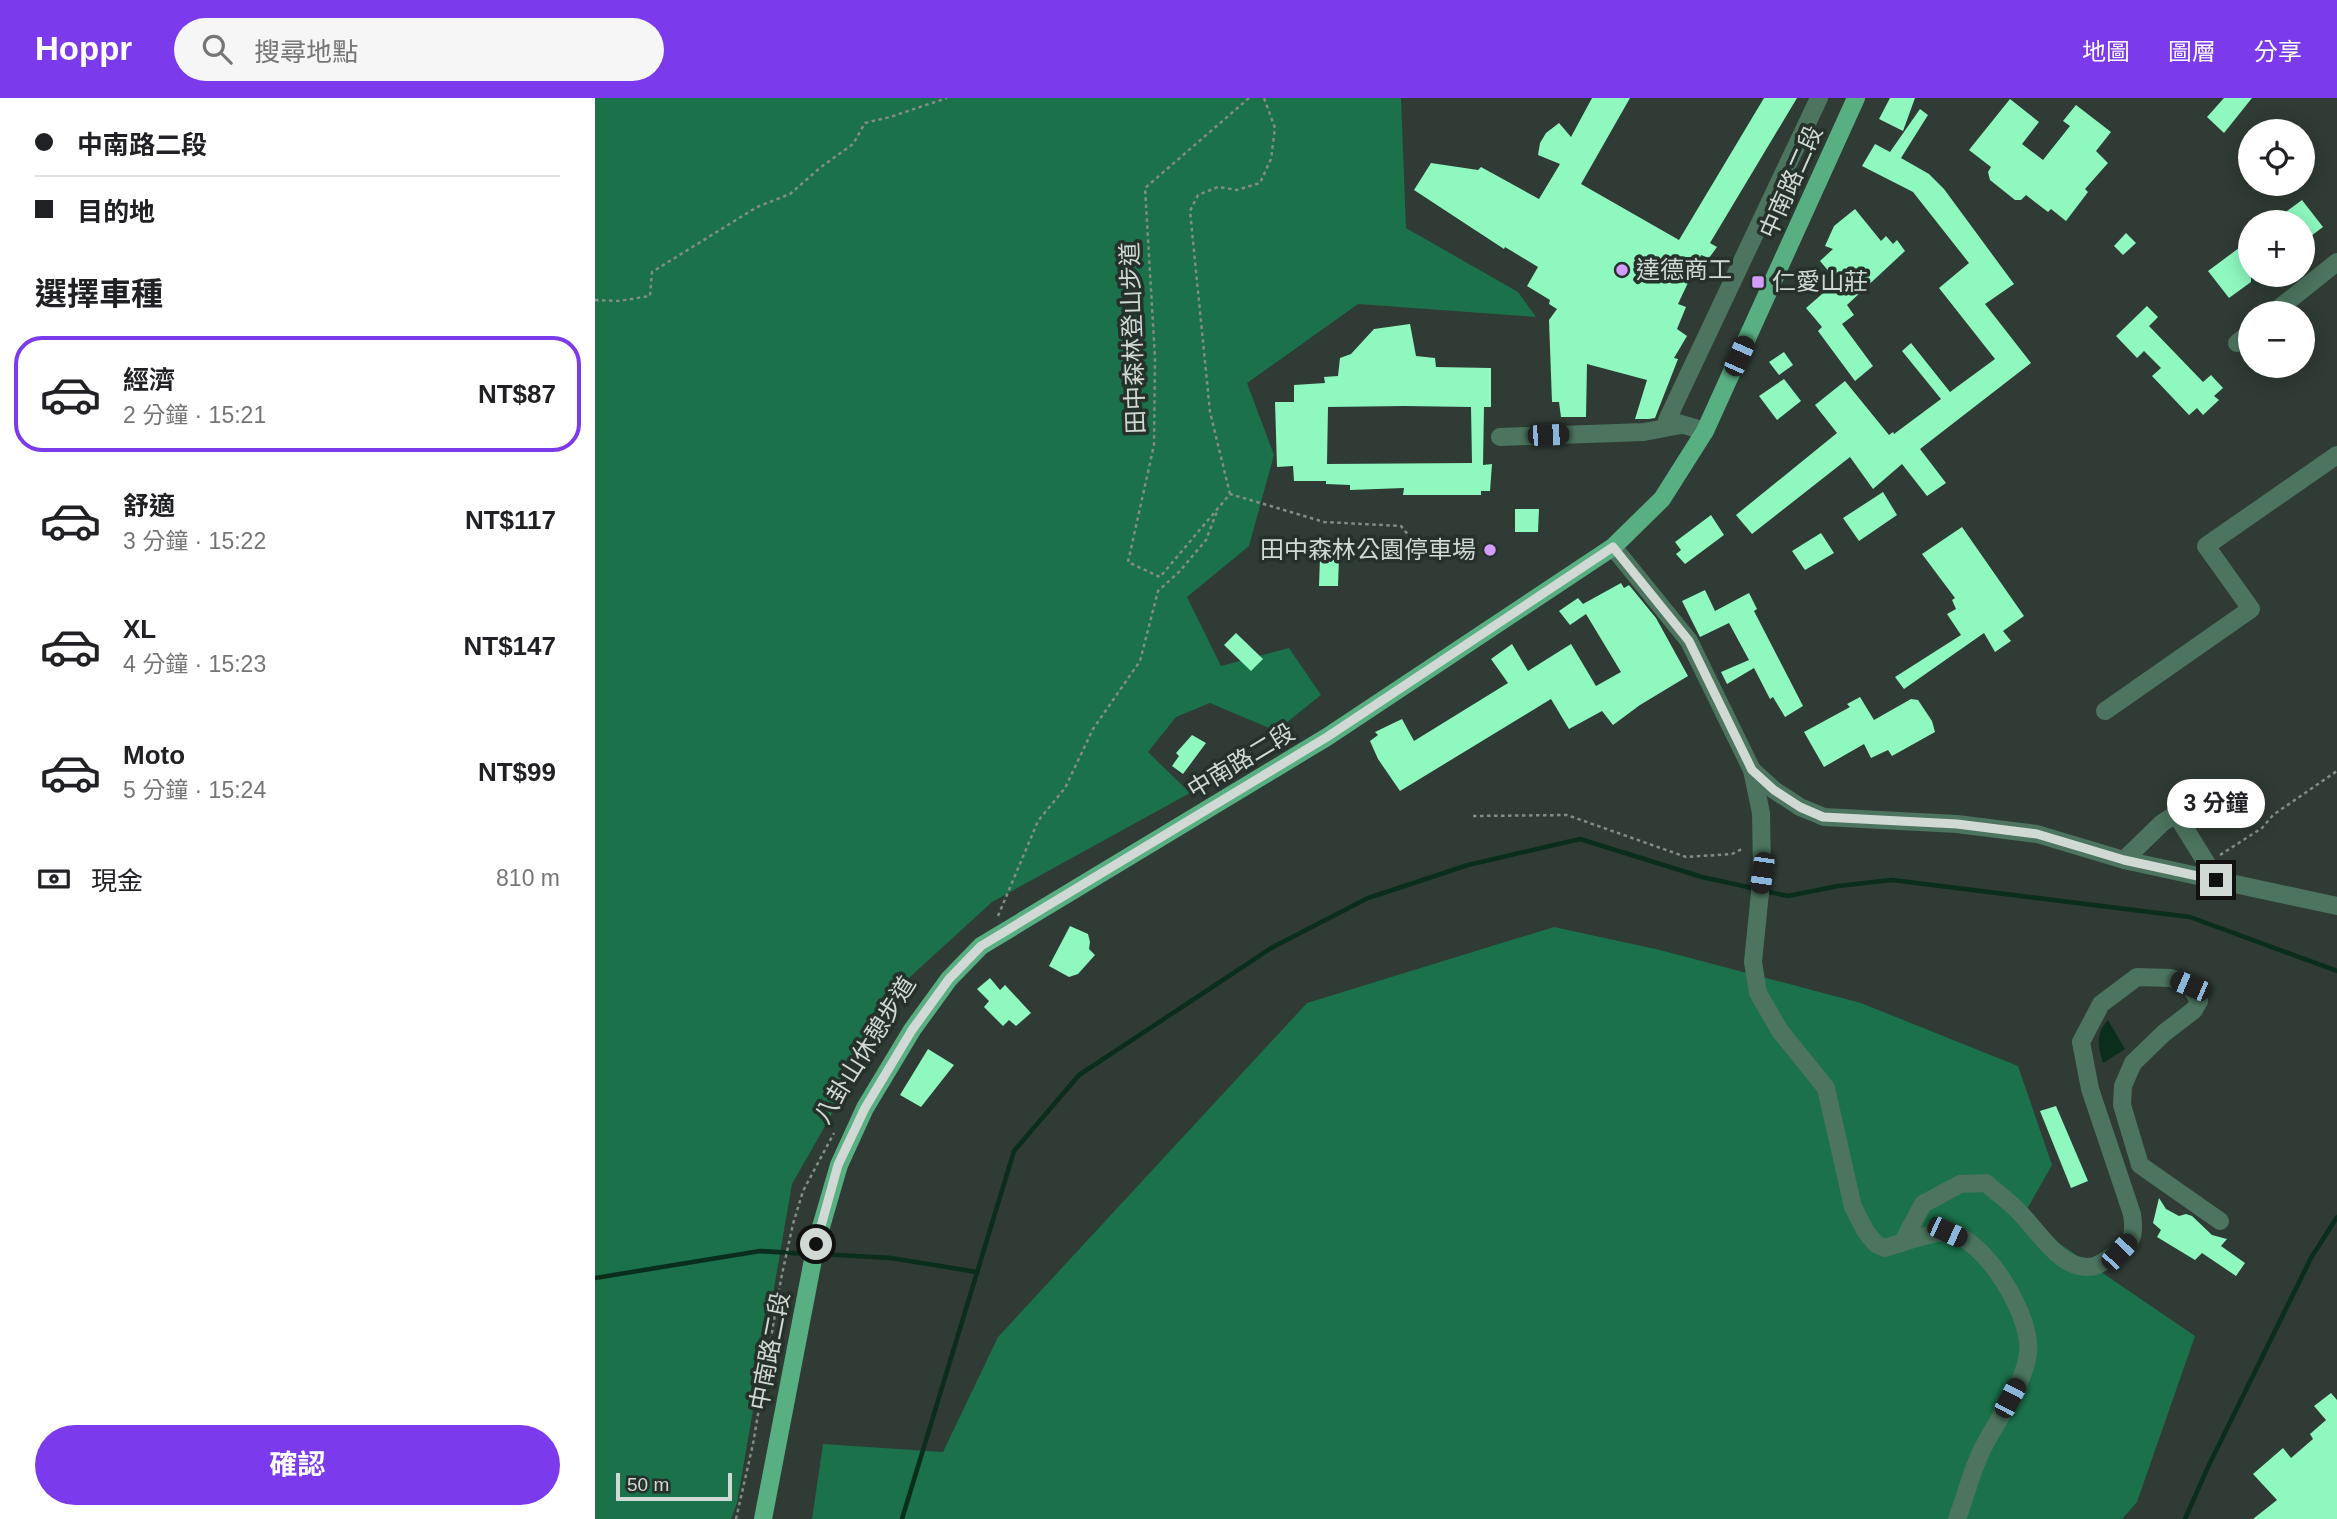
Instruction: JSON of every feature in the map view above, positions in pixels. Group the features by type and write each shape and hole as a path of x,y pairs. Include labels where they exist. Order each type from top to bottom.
{"main road":[{"name":"中南路二段","path":"764,1519 816,1244 838,1165 865,1108 912,1030 949,979 981,946 1327,737 1613,547 1662,499 1705,431 1856,98"}],"street":[{"path":"1705,431 1667,420 1819,98"},
{"path":"2288,301 2337,262"},
{"path":"1500,437 1643,432 1683,425"},
{"path":"2105,710 2251,609 2206,546 2337,455"},
{"path":"1613,547 1689,641 1752,770 1761,813 1762,839 1762,873 1752,962 1758,993 1780,1031 1826,1088 1853,1207 1866,1232 1885,1248 1947,1232 1971,1243 2000,1274 2021,1314 2028,1335 2028,1354 2020,1379 1979,1456 1957,1519"},
{"path":"1752,770 1774,790 1800,807 1823,817 1957,824 2037,834 2124,860 2337,906"},
{"path":"2124,860 2162,823 2176,814 2207,864"},
{"path":"1902,1243 1923,1204 1960,1185 1986,1183 2019,1211 2060,1258 2083,1266 2096,1266 2119,1252 2130,1241 2134,1231 2131,1214 2090,1089 2081,1042 2101,1004 2137,977 2171,978 2190,986 2199,1001 2194,1010 2164,1033 2133,1063 2123,1086 2122,1105 2140,1164 2220,1221"}],"path":[{"path":"595,300 619,301 650,296 652,272 757,207 790,194 853,144 865,123 947,98"},
{"name":"田中森林登山步道","path":"1230,494 1160,577 1128,562 1154,445 1155,358 1145,188 1249,98"},
{"path":"1264,98 1276,128 1271,159 1260,183 1237,190 1218,187 1198,195 1190,211 1209,412 1230,494 1324,522 1401,526 1413,541"},
{"path":"1006,915 995,921 1038,821 1065,788 1093,729 1140,661 1158,591 1179,572 1206,540 1220,506"},
{"path":"2207,864 2262,828 2273,815 2337,771"},
{"path":"1473,816 1567,815 1686,857 1732,854 1762,839"},
{"name":"八卦山休憩步道","path":"736,1519 753,1444 793,1224 803,1191 838,1126"}],"green space":[{"path":"595,98 1401,98 1406,228 1518,292 1536,317 1358,304 1247,383 1274,455 1249,546 1187,597 1221,666 1289,648 1321,695 1276,731 1210,703 1176,717 1148,752 1190,793 992,902 910,977 792,1184 737,1503 731,1519 595,1519"},
{"path":"1554,927 1660,950 1861,1003 2018,1066 2052,1165 2022,1218 2195,1336 2137,1502 2122,1519 812,1519 823,1444 943,1452 998,1337 1307,1003"}],"shaded area":[{"path":"2108,1020 2125,1049 2103,1063 2099,1040 2101,1030"}],"building":[{"path":"1592,98 1630,98 1581,184 1679,240 1764,98 1797,98 1710,243 1717,247 1709,258 1701,255 1678,304 1686,307 1677,329 1687,336 1674,358 1678,359 1655,418 1635,419 1647,380 1587,364 1586,417 1561,417 1559,402 1552,402 1549,320 1557,309 1549,304 1550,300 1527,286 1538,267 1505,247 1504,249 1414,190 1431,163 1478,170 1481,167 1539,199 1560,164 1538,155 1540,143 1546,133 1559,123 1571,137"},
{"path":"1890,98 1915,98 1903,131 1879,119"},
{"path":"2224,98 2252,98 2224,133 2207,117"},
{"path":"2010,99 2039,122 2022,144 2043,160 2070,126 2063,121 2076,105 2111,132 2096,151 2108,163 2085,189 2088,192 2066,221 2051,209 2048,212 2026,195 2021,200 2015,200 1990,180 1988,172 1991,167 1969,150"},
{"path":"1920,109 1928,115 1901,158 1929,174 1944,189 2014,284 1985,304 2031,363 1920,449 1946,483 1927,496 1902,464 1873,489 1850,457 1752,534 1736,515 1837,433 1815,405 1845,381 1889,435 1941,399 1902,351 1911,343 1950,392 1995,359 1939,288 1969,263 1913,192 1862,166 1875,144 1890,152"},
{"path":"2302,200 2310,210 2288,210"},
{"path":"1855,209 1881,241 1886,236 1893,244 1897,240 1905,251 1847,305 1854,315 1842,324 1873,366 1855,381 1818,331 1822,327 1806,308 1837,281 1820,261 1833,249 1825,246 1834,226"},
{"path":"2315,217 2323,227 2315,233"},
{"path":"2126,233 2136,243 2123,255 2114,246"},
{"path":"2238,249 2238,287 2244,287 2229,298 2208,271"},
{"path":"2147,306 2158,317 2149,326 2203,382 2211,375 2223,388 2214,396 2219,400 2203,415 2197,408 2189,415 2152,376 2161,368 2144,351 2137,358 2116,336"},
{"path":"1410,324 1416,356 1435,358 1436,367 1491,368 1491,407 1484,407 1483,465 1492,464 1490,491 1481,491 1481,495 1403,495 1404,488 1350,490 1350,485 1326,484 1326,481 1294,481 1293,466 1277,467 1275,402 1294,402 1294,385 1325,383 1324,377 1338,376 1340,358 1351,354 1374,329","holes":["1328,407 1471,407 1472,463 1327,464"]},
{"path":"1784,352 1793,365 1779,375 1769,362"},
{"path":"1784,379 1801,401 1777,420 1759,396"},
{"path":"1883,492 1897,515 1859,541 1843,518"},
{"path":"1515,509 1539,509 1538,532 1515,532"},
{"path":"1711,515 1724,535 1685,564 1676,554 1681,550 1675,542"},
{"path":"1962,527 2024,616 2003,631 2011,641 1995,652 1984,633 1904,689 1895,677 1961,635 1947,614 1956,609 1952,600 1955,598 1922,554"},
{"path":"1821,533 1834,553 1805,570 1792,551"},
{"path":"1320,557 1339,558 1338,586 1319,586"},
{"path":"1621,583 1624,588 1629,585 1656,618 1688,676 1613,725 1602,711 1569,729 1551,699 1400,791 1378,759 1370,741 1378,735 1375,732 1402,719 1414,741 1508,683 1491,659 1512,644 1528,671 1571,644 1596,686 1621,672 1586,614 1570,625 1559,611 1578,598 1583,604"},
{"path":"1705,590 1715,611 1749,593 1757,609 1754,611 1803,706 1785,717 1773,697 1770,699 1754,668 1727,684 1721,672 1749,660 1729,623 1700,637 1682,601"},
{"path":"1236,633 1263,659 1251,671 1224,645"},
{"path":"1860,697 1874,720 1911,699 1918,700 1932,721 1935,732 1892,756 1888,750 1871,758 1864,744 1824,767 1804,732 1850,707 1847,704"},
{"path":"1192,735 1206,743 1183,774 1172,766 1179,756 1176,753"},
{"path":"1070,926 1088,934 1089,949 1095,955 1078,974 1069,977 1049,966"},
{"path":"990,978 1000,990 1005,985 1031,1013 1016,1026 1009,1020 1003,1026 984,1007 989,1001 977,989"},
{"path":"928,1049 954,1065 921,1107 900,1095"},
{"path":"2056,1106 2088,1181 2071,1188 2040,1111"},
{"path":"2159,1198 2166,1209 2179,1216 2192,1216 2212,1235 2227,1239 2221,1246 2245,1263 2236,1276 2202,1253 2195,1260 2157,1237 2161,1230 2153,1223"},
{"path":"2331,1393 2337,1400 2337,1519 2253,1519 2277,1500 2253,1474 2283,1448 2291,1458 2313,1439 2310,1434 2326,1420 2314,1406"}],"waterway":[{"path":"902,1519 1014,1151 1079,1075 1273,947 1368,898 1468,865 1580,839 1702,877 1757,889"},
{"path":"1765,891 1788,896 1838,886 1892,880 2190,917 2337,971"},
{"path":"2185,1519 2311,1258 2337,1217"},
{"path":"595,1278 760,1251 809,1254"},
{"path":"818,1254 891,1258 977,1272"}],"place":[{"name":"達德商工","path":"1622,270"},
{"name":"仁愛山莊","path":"1758,282"},
{"name":"田中森林公園停車場","path":"1490,550"}],"route":[{"path":"816,1244 838,1165 865,1108 912,1030 949,979 981,946 1327,737 1613,547 1689,641 1752,770 1774,790 1800,807 1823,817 1957,824 2037,834 2124,860 2216,880"}]}
